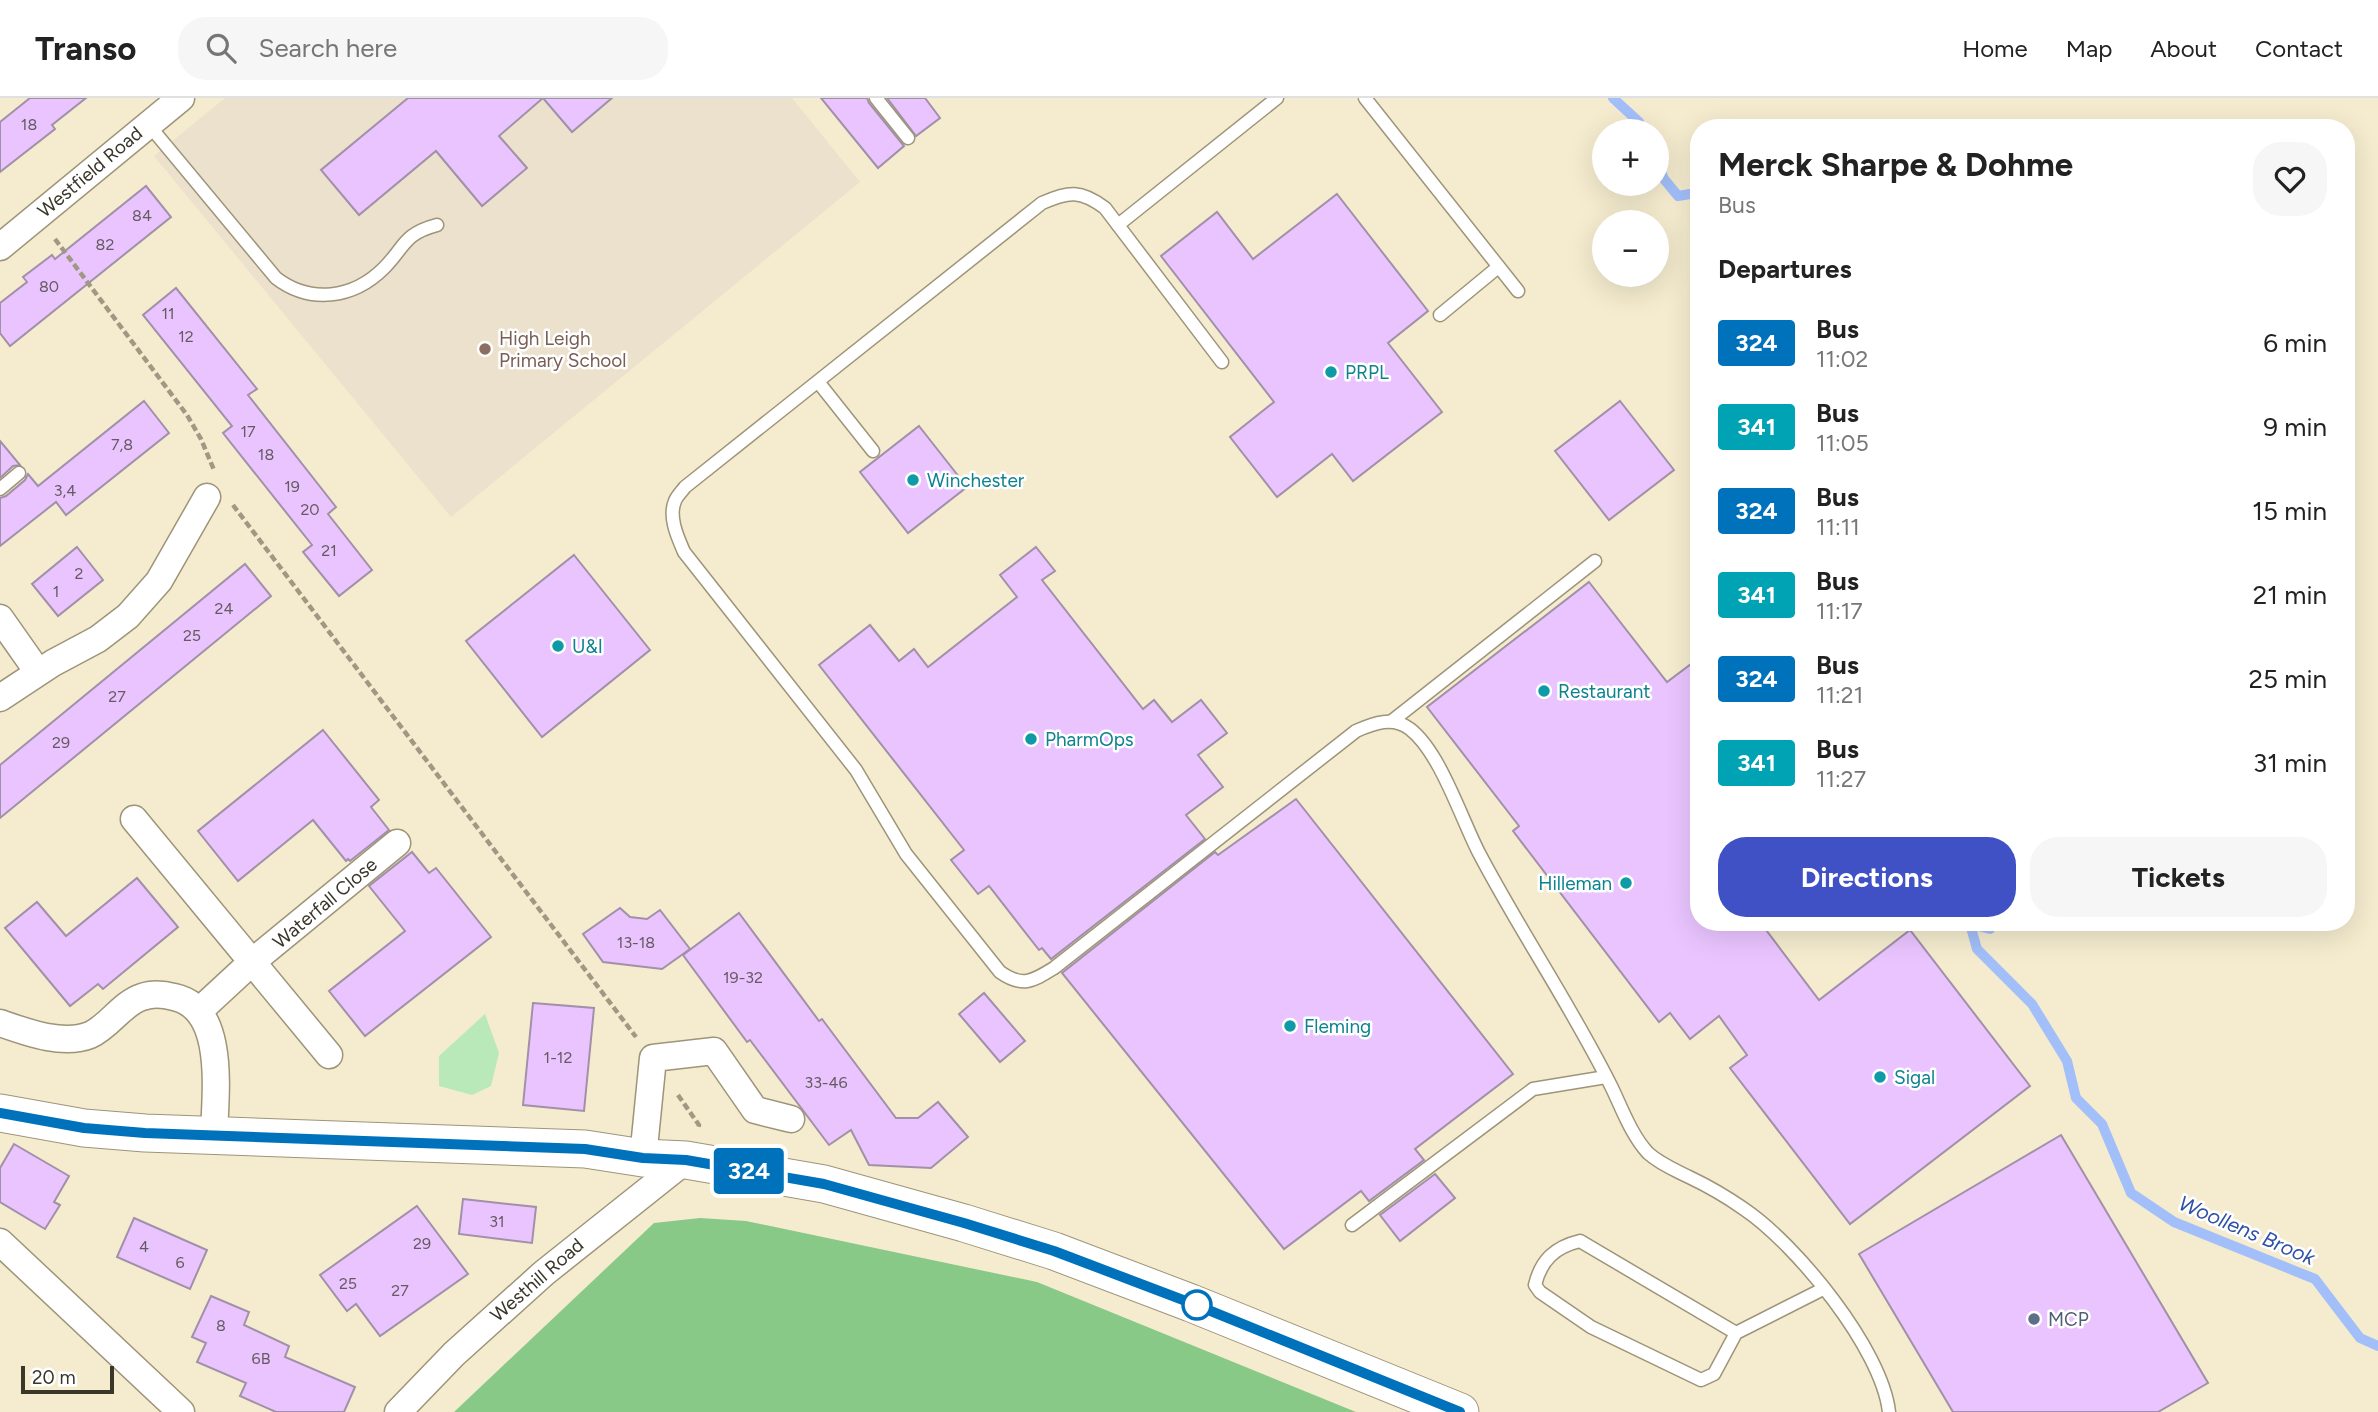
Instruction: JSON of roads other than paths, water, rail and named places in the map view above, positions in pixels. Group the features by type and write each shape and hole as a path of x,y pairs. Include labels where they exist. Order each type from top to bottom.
{"main road":[{"path":"0,1113 84,1128 585,1149 643,1158 686,1160 824,1184 1054,1251 1191,1303 1460,1412"}],"street":[{"name":"Westfield Road","path":"0,247 181,98"},
{"path":"0,698 38,672 114,628 141,602 218,492"},
{"path":"0,618 38,672"},
{"path":"135,819 329,1055"},
{"name":"Waterfall Close","path":"199,1011 253,962 397,843"},
{"path":"0,1023 44,1035 72,1038 90,1035 140,997 160,994 184,999 199,1011 209,1031 214,1055 214,1135"},
{"path":"643,1158 653,1058 714,1051 755,1110 791,1119"},
{"name":"Westhill Road","path":"398,1412 454,1354 533,1282 686,1160"},
{"path":"0,1242 181,1412"}],"lane":[{"path":"876,98 908,138"},
{"path":"1118,225 1277,98"},
{"path":"1365,98 1497,268 1518,291"},
{"path":"148,124 275,278 301,293 317,296 356,289 383,269 408,239 437,225"},
{"path":"1223,362 1105,208 1092,198 1077,194 1061,195 1042,203 685,487 674,501 673,519 677,537 684,552 856,770 906,854 1000,972 1011,980 1027,983 1054,968 1356,731 1372,724 1392,721 1407,726 1420,737 1436,761 1479,853 1606,1077 1633,1131 1648,1152 1666,1167 1724,1196 1747,1211 1802,1263 1845,1315 1861,1341 1880,1378 1889,1412"},
{"path":"1440,315 1497,268"},
{"path":"818,383 873,451"},
{"path":"0,489 19,473"},
{"path":"1392,721 1595,561"},
{"path":"1352,1225 1533,1089 1606,1077"},
{"path":"1736,1333 1580,1241 1562,1245 1539,1269 1535,1285 1540,1292 1591,1328 1701,1380 1714,1374 1736,1333 1823,1289"}],"waterway":[{"name":"Woollens Brook","path":"1613,98 1636,119"},
{"name":"Woollens Brook","path":"1669,185 1678,196 1690,194"},
{"name":"Woollens Brook","path":"1972,931 1977,949 2032,1004 2067,1061 2076,1098 2102,1124 2131,1193 2174,1222 2315,1279 2360,1338 2378,1346"}],"place":[{"name":"High Leigh Primary School","path":"485,349"},
{"name":"PRPL","path":"1331,372"},
{"name":"Winchester","path":"913,480"},
{"name":"U&I","path":"558,646"},
{"name":"Restaurant","path":"1544,691"},
{"name":"PharmOps","path":"1031,739"},
{"name":"Hilleman","path":"1626,883"},
{"name":"Fleming","path":"1290,1026"},
{"name":"Sigal","path":"1880,1077"},
{"name":"MCP","path":"2034,1319"}]}
